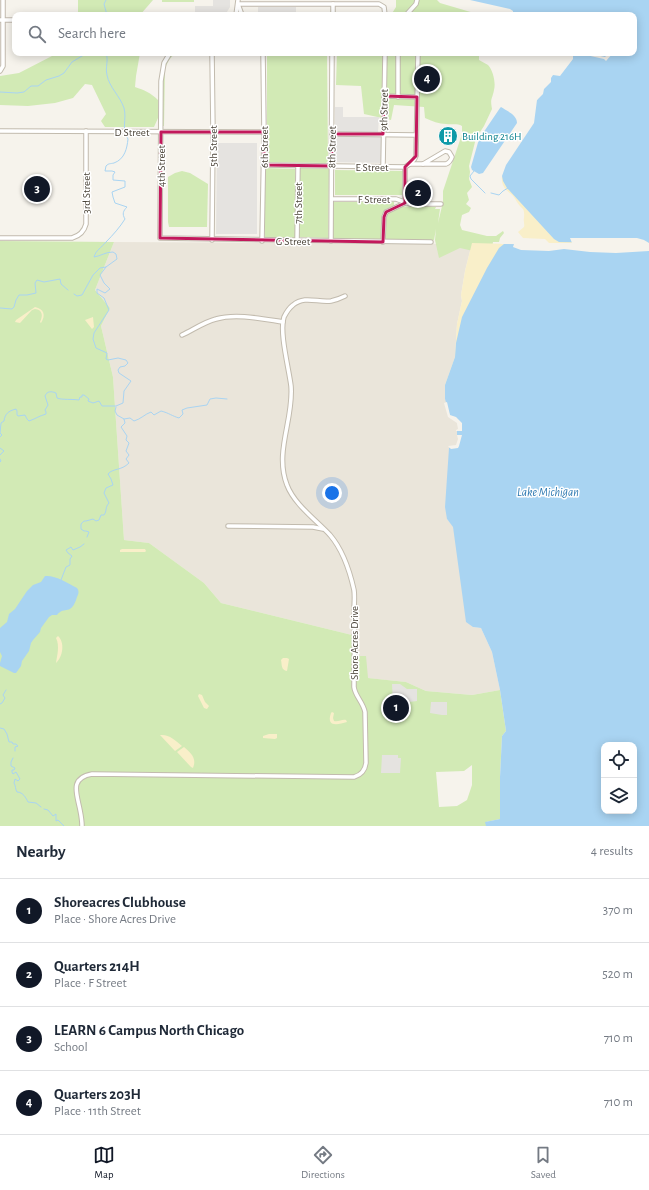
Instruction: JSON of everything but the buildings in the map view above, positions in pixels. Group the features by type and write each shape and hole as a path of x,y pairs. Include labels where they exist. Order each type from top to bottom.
{"street":[{"path":"0,71 4,66 2,20 3,0"},
{"path":"409,12 416,4 417,0"},
{"path":"238,2 382,4 385,12"},
{"path":"236,12 238,2"},
{"path":"238,2 241,12"},
{"path":"333,4 333,12"},
{"name":"4th Street","path":"160,233 162,69 168,56"},
{"name":"5th Street","path":"212,56 212,240"},
{"name":"6th Street","path":"262,241 264,166 263,56"},
{"name":"8th Street","path":"331,241 332,56"},
{"name":"9th Street","path":"383,167 385,56"},
{"path":"398,56 398,96"},
{"path":"383,242 384,217 386,212 405,203 405,167 415,160 416,156 418,56"},
{"path":"384,96 416,97"},
{"name":"D Street","path":"0,131 264,132"},
{"name":"3rd Street","path":"0,238 72,238 79,235 85,229 86,131"},
{"path":"332,134 416,135"},
{"path":"410,164 423,164 446,164 450,161 452,156 449,152 445,151 423,164"},
{"path":"416,156 423,164"},
{"name":"E Street","path":"264,166 405,167"},
{"name":"7th Street","path":"297,241 298,166"},
{"name":"F Street","path":"332,199 396,200 410,204 441,204"},
{"name":"G Street","path":"160,233 160,238 212,240 431,242"},
{"path":"182,335 214,319 223,317 241,317 283,322 288,310 299,301 312,299 331,301 346,296"},
{"name":"Shore Acres Drive","path":"82,826 76,785 78,781 86,775 354,777 358,776 364,771 366,764 365,712 364,705 354,692 354,590 339,547 294,496 287,485 285,478 283,462 284,445 291,386 283,322"},
{"path":"228,526 313,527 324,529"}],"highlighted area":[{"path":"384,96 417,97 416,156 405,167 405,203 386,212 384,217 383,242 160,238 161,132 264,132 264,165 332,166 332,134 383,134"}],"shaded area":[{"path":"213,0 230,0 230,7 227,12 195,12 195,6 213,6"},
{"path":"258,7 296,7 296,12 258,12"},
{"path":"335,107 343,107 343,117 379,117 378,132 385,136 385,163 329,162 329,132 335,131"},
{"path":"217,143 257,143 257,234 216,234"},
{"path":"114,242 472,243 461,295 462,301 457,324 455,357 445,385 445,399 456,417 460,435 447,519 453,526 473,627 481,628 492,652 500,690 472,695 426,691 406,682 367,678 352,656 352,635 221,603 204,583 149,543 124,540 113,377 101,326 110,308 95,290"},
{"path":"392,684 400,684 407,689 417,689 417,701 409,702 409,705 393,704"},
{"path":"431,702 447,702 447,715 430,713"},
{"path":"382,755 398,755 398,758 401,758 400,773 381,773"}],"green space":[{"path":"78,0 153,0 143,12 78,12"},
{"path":"162,0 194,0 194,2 162,2"},
{"path":"396,0 437,0 440,3 471,12 393,12 396,7"},
{"path":"52,56 139,56 135,87 153,95 158,100 158,118 154,127 105,127 101,121 106,114 92,85 85,84 73,98 55,103 28,106 0,105 0,76 19,73"},
{"path":"172,56 165,68 163,126 163,74 165,65"},
{"path":"267,56 327,56 328,161 326,163 267,161"},
{"path":"337,56 479,56 479,60 488,65 493,73 495,87 491,101 492,109 484,126 476,138 469,166 469,179 472,187 467,193 469,200 466,204 471,208 469,212 462,215 460,225 462,230 487,236 496,236 503,231 504,233 499,242 493,242 491,255 460,248 439,258 435,240 436,229 434,240 385,240 385,217 393,209 408,206 436,207 435,209 440,209 438,223 443,202 443,191 462,134 462,126 441,123 425,118 424,107 394,105 391,120 364,114 361,86 336,85"},
{"path":"265,168 295,169 295,238 265,237"},
{"path":"300,168 329,169 328,238 299,237"},
{"path":"335,170 403,171 402,195 335,195"},
{"path":"182,171 190,173 208,184 207,227 169,227 168,177"},
{"path":"333,202 394,202 394,206 386,209 382,215 381,240 332,239"},
{"path":"0,241 114,242 95,290 110,308 101,326 113,377 124,540 149,543 204,583 221,603 352,635 352,656 366,656 368,678 406,682 426,691 472,695 500,690 506,731 502,736 500,819 486,822 486,826 0,826","holes":["472,765 472,785 467,800 457,806 439,807 436,772 464,771"]}],"sand":[{"path":"502,176 573,243 549,243 545,239 523,238 518,232 524,227 524,210 504,186"},
{"path":"472,243 514,244 445,399 445,385 455,357 457,324 462,301 461,295"},
{"path":"35,307 40,309 44,315 41,323 42,314 40,311 35,309 32,310 20,323 15,322 16,320"},
{"path":"93,317 94,327 92,329 85,320"},
{"path":"122,549 145,549 146,551 120,552"},
{"path":"58,636 62,642 62,653 56,663 58,648 56,638"},
{"path":"283,658 289,659 287,671 282,667 281,660"},
{"path":"199,694 202,695 205,702 209,706 207,709 204,708 198,696"},
{"path":"332,712 334,713 334,721 346,720 347,722 340,724 331,723 330,718"},
{"path":"277,734 277,738 263,738 263,736"},
{"path":"160,735 169,736 182,746 175,751"},
{"path":"184,747 194,759 193,768 177,752"}],"water":[{"name":"Lake Michigan","path":"470,0 649,0 649,826 486,826 485,822 500,819 502,736 506,731 500,690 492,652 481,628 473,627 466,622 453,527 447,519 445,507 449,448 457,447 460,435 457,435 457,431 460,431 458,422 450,416 445,399 445,385 455,357 456,343 462,317 499,248 504,244 616,246 616,243 559,242 554,239 507,188 502,176 506,165 534,123 537,100 542,88 562,63 564,56 637,56 637,12 513,12 510,9"},
{"path":"501,107 514,115 517,123 483,173 479,174 472,170 471,167 479,139"},
{"path":"45,576 57,578 70,584 77,588 78,594 75,603 70,609 49,617 31,643 29,651 22,661 21,666 16,673 14,673 0,666 2,656 0,652 0,628 7,622 9,614 15,609 27,591 33,585 41,582"}],"pier":[{"path":"563,56 573,56 573,59 560,76 553,75 551,82 544,89 543,94 537,100 541,80 563,58"},
{"path":"590,56 610,56 606,61 604,59"},
{"path":"570,238 637,238 649,243 649,251 616,253 564,249 549,251 521,250 513,247 514,244 501,244 572,243"},
{"path":"447,402 450,415 456,417 462,423 462,431 456,431 458,429 457,423 448,417 444,403"},
{"path":"457,435 462,435 459,446 458,448 451,449 448,446 456,445 458,439"}],"waterway":[{"path":"106,0 104,4 106,12"},
{"path":"0,92 24,92 31,86 38,86 46,80 64,73 72,62 82,56"},
{"path":"74,294 77,296 82,295 93,275 100,268 106,267 117,259 116,254 113,252 94,257 97,251 114,234 125,219 123,213 127,207 115,203 112,192 125,187 125,181 113,180 113,175 115,172 105,171 107,165 121,159 126,149 128,139 124,128 124,108 108,79 106,69 107,56"},
{"path":"474,171 470,176 471,179 485,193"},
{"path":"491,193 499,195 508,188"},
{"path":"0,437 2,435 0,433 1,423 4,421 7,413 16,409 18,416 25,415 29,421 46,414 45,410 48,405 45,396 49,392 56,393 57,398 61,399 79,400 80,397 84,395 89,399 88,401 93,403 99,401 102,406 116,406 123,403 124,391 131,381 119,373 118,370 120,367 125,366 128,363 126,360 118,358 106,359 107,353 96,348 93,339 94,333 109,310 104,298 97,293 97,289 105,293 110,289 104,283 100,275 106,267"},
{"path":"0,308 12,309 19,295 36,293 35,283 37,280 44,282 60,279 61,284 68,290"},
{"path":"124,419 130,418 134,421 151,412 154,415 161,411 179,418 183,414 182,410 187,408 207,405 210,399 227,399"},
{"path":"87,537 89,532 81,529 81,524 84,521 93,519 96,521 99,520 101,515 105,514 109,503 104,493 106,488 113,485 108,474 126,466 129,463 126,459 129,455 126,451 129,443 126,440 127,436 121,427 125,423 124,419 117,415 115,411 116,407"},
{"path":"0,448 4,451 0,455"},
{"path":"61,580 66,567 70,565 70,559 72,556 66,550 71,547 73,550 84,544"},
{"path":"0,704 5,698 3,695 6,690"},
{"path":"0,728 4,729 9,742 12,742 18,746 15,747 15,751"},
{"path":"13,758 11,766 15,768 12,772 13,774 16,772 20,779 18,781 15,779 14,783 17,792 23,794 28,802 36,803 41,807"},
{"path":"44,809 48,810 53,816 56,814 56,821 58,820 64,826"}],"place":[{"name":"Quarters 203H","path":"427,79"},
{"name":"Building 216H","path":"448,136"},
{"name":"LEARN 6 Campus North Chicago","path":"37,189"},
{"name":"Quarters 214H","path":"418,193"},
{"name":"Shoreacres Clubhouse","path":"396,708"}]}
